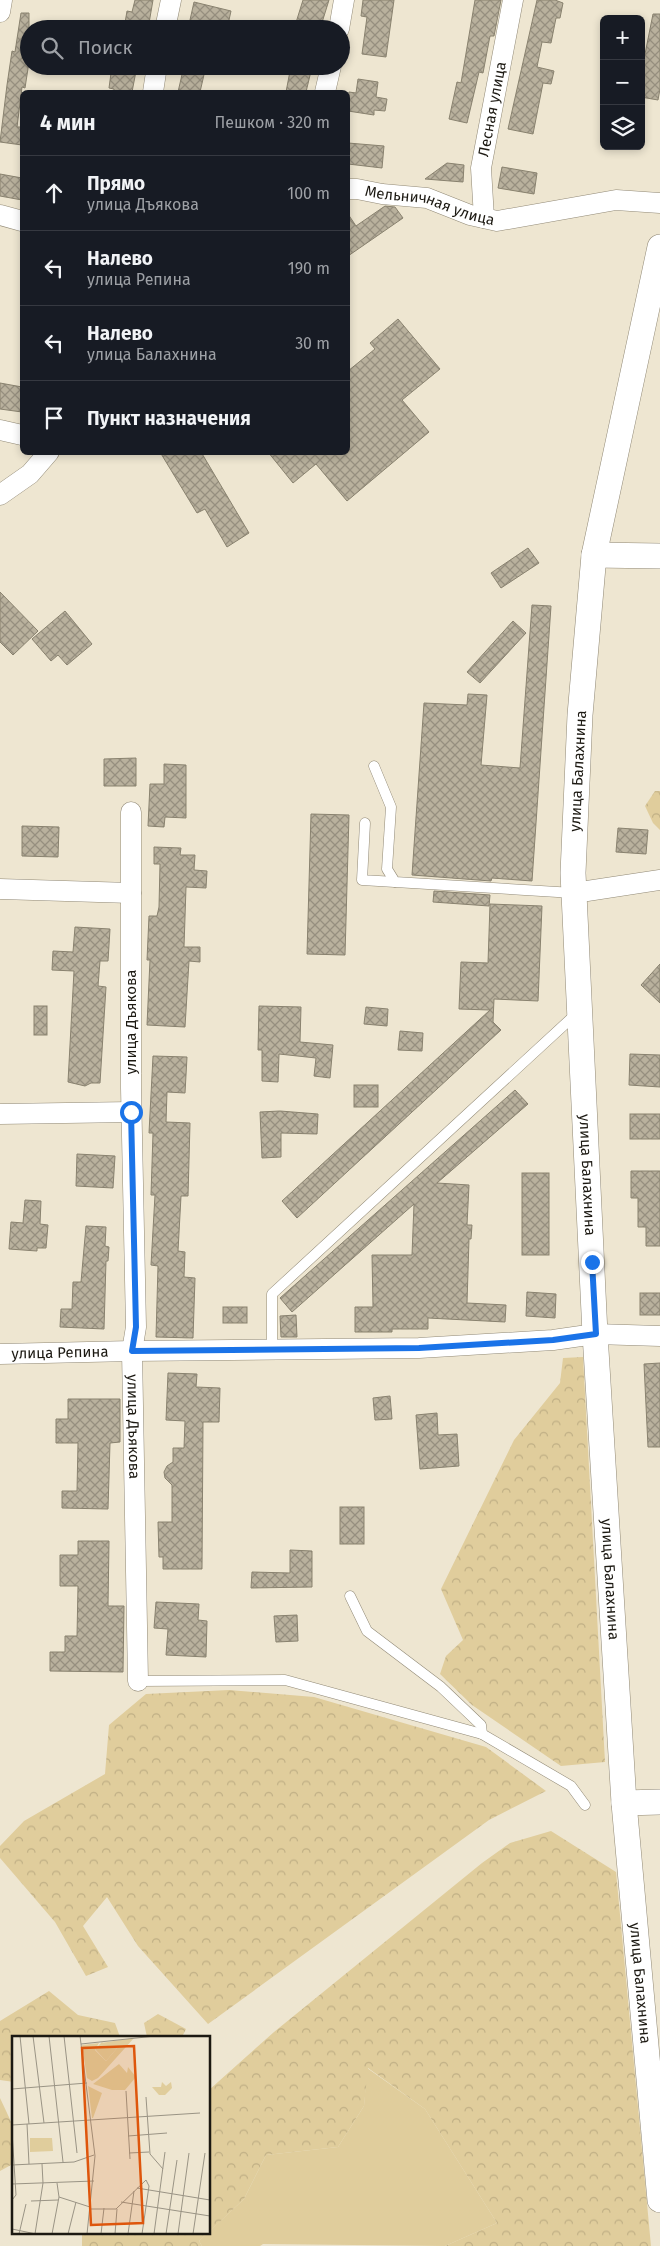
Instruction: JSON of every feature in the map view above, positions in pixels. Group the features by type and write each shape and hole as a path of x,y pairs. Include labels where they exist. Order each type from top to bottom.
{"street":[{"path":"0,12 2,0"},
{"path":"167,20 171,0"},
{"path":"341,20 344,0"},
{"name":"Лесная улица","path":"484,218 481,168 513,0"},
{"path":"153,90 156,75"},
{"path":"326,90 330,75"},
{"name":"Мельничная улица","path":"350,189 427,198 497,221 616,200 660,203"},
{"path":"0,215 20,220"},
{"name":"улица Балахнина","path":"660,247 594,555 580,715 573,873 596,1334 624,1803 658,2148 660,2200"},
{"path":"0,430 20,435"},
{"path":"0,495 30,474 46,455"},
{"path":"594,555 660,556"},
{"name":"улица Дъякова","path":"131,812 131,1112 136,1327 132,1351 138,1681"},
{"path":"574,893 660,880"},
{"path":"0,889 131,893"},
{"path":"0,1114 131,1112"},
{"name":"улица Репина","path":"0,1354 419,1348 553,1340 596,1334 660,1336"},
{"path":"624,1803 660,1802"}],"lane":[{"path":"374,766 391,807 387,869 395,882"},
{"path":"365,823 362,880 574,893"},
{"path":"272,1349 272,1294 580,1011"},
{"path":"350,1596 367,1631 442,1687 481,1725 482,1734"},
{"path":"138,1681 285,1680 482,1734 571,1786 585,1805"}],"green space":[{"path":"655,791 660,791 660,830 653,823 645,806"},
{"path":"583,1357 605,1762 561,1766 472,1705 440,1674 446,1656 463,1640 441,1589 514,1440 560,1383 563,1358"},
{"path":"229,1690 314,1697 486,1747 546,1791 489,1820 208,2024 138,1946 107,1897 83,1926 108,1967 86,1976 55,1922 0,1858 0,1846 24,1821 105,1774 109,1725 146,1694"},
{"path":"551,1831 616,1872 651,2246 445,2246 497,2223 425,2109 368,2068 364,2106 338,2147 266,2155 244,2199 210,2231 210,2089 274,2032 482,1863 510,1843"},
{"path":"49,1991 78,2015 115,2023 120,2036 12,2036 12,2082 0,2080 0,2021"},
{"path":"158,2014 186,2029 182,2036 147,2036 144,2023"},
{"path":"367,2068 425,2109 497,2223 445,2246 263,2244 260,2246 202,2246 199,2241 206,2234 210,2234 210,2231 244,2199 266,2155 338,2147 364,2106"},
{"path":"0,2098 12,2124 12,2153 11,2165 0,2171"},
{"path":"82,2234 207,2234 199,2241 202,2246 82,2246"}],"building":[{"path":"135,0 153,0 150,20 126,20 127,11 132,12"},
{"path":"303,0 329,0 323,20 297,20"},
{"path":"363,0 394,0 386,57 362,54 367,17 361,16"},
{"path":"475,0 501,0 494,36 490,36 483,73 479,72 467,123 449,119 457,82 461,83"},
{"path":"537,0 555,0 563,3 560,18 556,18 551,43 542,42 537,67 554,71 551,84 543,83 533,134 508,129"},
{"path":"194,2 231,11 229,20 190,20"},
{"path":"21,13 29,13 29,20 20,20 20,75 27,75 25,88 22,87 20,90 17,127 20,127 20,145 0,142 12,51 15,52"},
{"path":"653,14 660,14 660,89 658,100 645,98 645,54"},
{"path":"111,75 135,75 132,90 114,90 109,88"},
{"path":"182,75 204,75 200,90 178,90"},
{"path":"289,75 310,75 306,90 286,90"},
{"path":"358,79 378,82 376,97 387,99 385,111 374,110 374,115 350,111 350,92 356,93"},
{"path":"350,143 384,146 382,168 350,164"},
{"path":"447,163 464,165 463,182 425,179"},
{"path":"502,167 537,173 534,194 498,188"},
{"path":"0,174 20,178 20,200 0,196"},
{"path":"385,206 395,207 403,218 350,255 350,217 356,226"},
{"path":"398,319 440,369 402,400 429,432 347,501 316,464 293,483 270,455 350,455 350,369 375,349 370,343"},
{"path":"0,383 20,387 20,412 0,409"},
{"path":"162,455 203,455 249,533 227,547 205,509 197,513"},
{"path":"528,548 539,563 501,588 491,573"},
{"path":"0,592 38,631 13,655 0,642"},
{"path":"532,605 551,606 532,881 492,878 491,881 412,875 424,703 467,705 468,694 487,695 481,765 520,768"},
{"path":"65,611 92,644 67,665 58,655 51,661 32,639"},
{"path":"513,621 526,633 480,683 467,672"},
{"path":"136,758 136,786 104,786 104,759"},
{"path":"164,764 186,765 186,818 165,817 164,827 148,826 150,784 164,784"},
{"path":"311,814 349,815 345,955 307,954"},
{"path":"22,826 59,827 58,857 22,856"},
{"path":"618,828 648,830 646,854 616,852"},
{"path":"154,847 181,848 180,855 195,855 194,870 207,871 206,888 186,887 184,947 200,947 200,962 189,961 185,1027 147,1025 150,960 147,960 149,916 157,916 159,907 160,864 154,864"},
{"path":"434,891 490,895 489,906 433,902"},
{"path":"490,904 542,906 538,1001 494,999 493,1022 501,1030 297,1218 282,1201 490,1010 459,1009 461,962 488,963"},
{"path":"75,927 110,929 108,961 100,961 98,986 106,987 100,1083 91,1083 85,1086 68,1082 74,971 52,970 53,951 73,952"},
{"path":"660,964 660,1003 641,985"},
{"path":"34,1006 47,1006 47,1035 34,1035"},
{"path":"259,1006 301,1007 300,1042 333,1045 330,1078 314,1076 316,1058 279,1054 278,1082 262,1081 262,1050 258,1050"},
{"path":"366,1007 388,1009 387,1026 364,1024"},
{"path":"400,1031 423,1033 422,1051 398,1050"},
{"path":"630,1054 660,1055 660,1087 629,1085"},
{"path":"153,1056 187,1057 185,1093 167,1092 166,1122 190,1123 188,1196 181,1196 178,1251 185,1252 184,1277 195,1278 193,1338 156,1337 158,1266 151,1265 155,1195 151,1195 153,1133 149,1133"},
{"path":"354,1085 378,1085 378,1107 354,1107"},
{"path":"515,1090 528,1104 437,1183 469,1185 467,1225 472,1225 471,1239 469,1239 467,1303 506,1305 505,1322 428,1318 428,1329 392,1329 392,1332 355,1332 355,1307 373,1307 372,1255 412,1255 414,1204 292,1312 280,1298"},
{"path":"280,1111 318,1114 317,1134 281,1133 281,1157 262,1158 260,1112"},
{"path":"630,1114 660,1114 660,1139 630,1139"},
{"path":"77,1154 115,1156 113,1188 76,1186"},
{"path":"631,1171 660,1171 660,1246 646,1246 646,1227 638,1227 638,1198 631,1198"},
{"path":"522,1173 549,1173 549,1255 522,1255"},
{"path":"25,1200 41,1201 40,1224 48,1225 46,1248 37,1248 37,1251 9,1249 11,1222 23,1223"},
{"path":"86,1226 106,1227 105,1246 109,1247 108,1261 106,1261 104,1329 60,1327 61,1309 72,1309 73,1282 81,1282"},
{"path":"527,1292 556,1294 555,1318 526,1316"},
{"path":"640,1293 660,1293 660,1315 640,1315"},
{"path":"223,1307 247,1307 247,1323 223,1323"},
{"path":"296,1315 297,1337 281,1337 280,1316"},
{"path":"660,1363 660,1447 648,1447 644,1364"},
{"path":"168,1373 197,1374 196,1387 220,1388 219,1422 203,1422 202,1569 163,1569 163,1557 159,1557 158,1522 172,1522 172,1485 165,1478 164,1472 167,1466 173,1462 173,1448 184,1448 185,1421 166,1420"},
{"path":"390,1396 392,1419 375,1420 373,1398"},
{"path":"68,1399 120,1399 120,1442 110,1443 108,1509 62,1508 62,1491 77,1491 78,1443 56,1443 56,1419 68,1419"},
{"path":"437,1413 438,1435 457,1434 459,1466 420,1469 416,1415"},
{"path":"340,1507 364,1507 364,1544 340,1544"},
{"path":"78,1541 109,1541 108,1606 124,1606 123,1672 50,1671 50,1652 65,1652 65,1636 77,1636 78,1586 60,1586 60,1555 78,1555"},
{"path":"290,1550 312,1551 312,1587 251,1588 252,1572 290,1573"},
{"path":"156,1602 199,1604 198,1620 207,1621 206,1657 166,1655 168,1629 154,1628"},
{"path":"297,1615 298,1641 276,1642 274,1616"}],"route":[{"path":"131,1112 136,1327 132,1351 419,1348 553,1340 596,1334 592,1262"}]}
